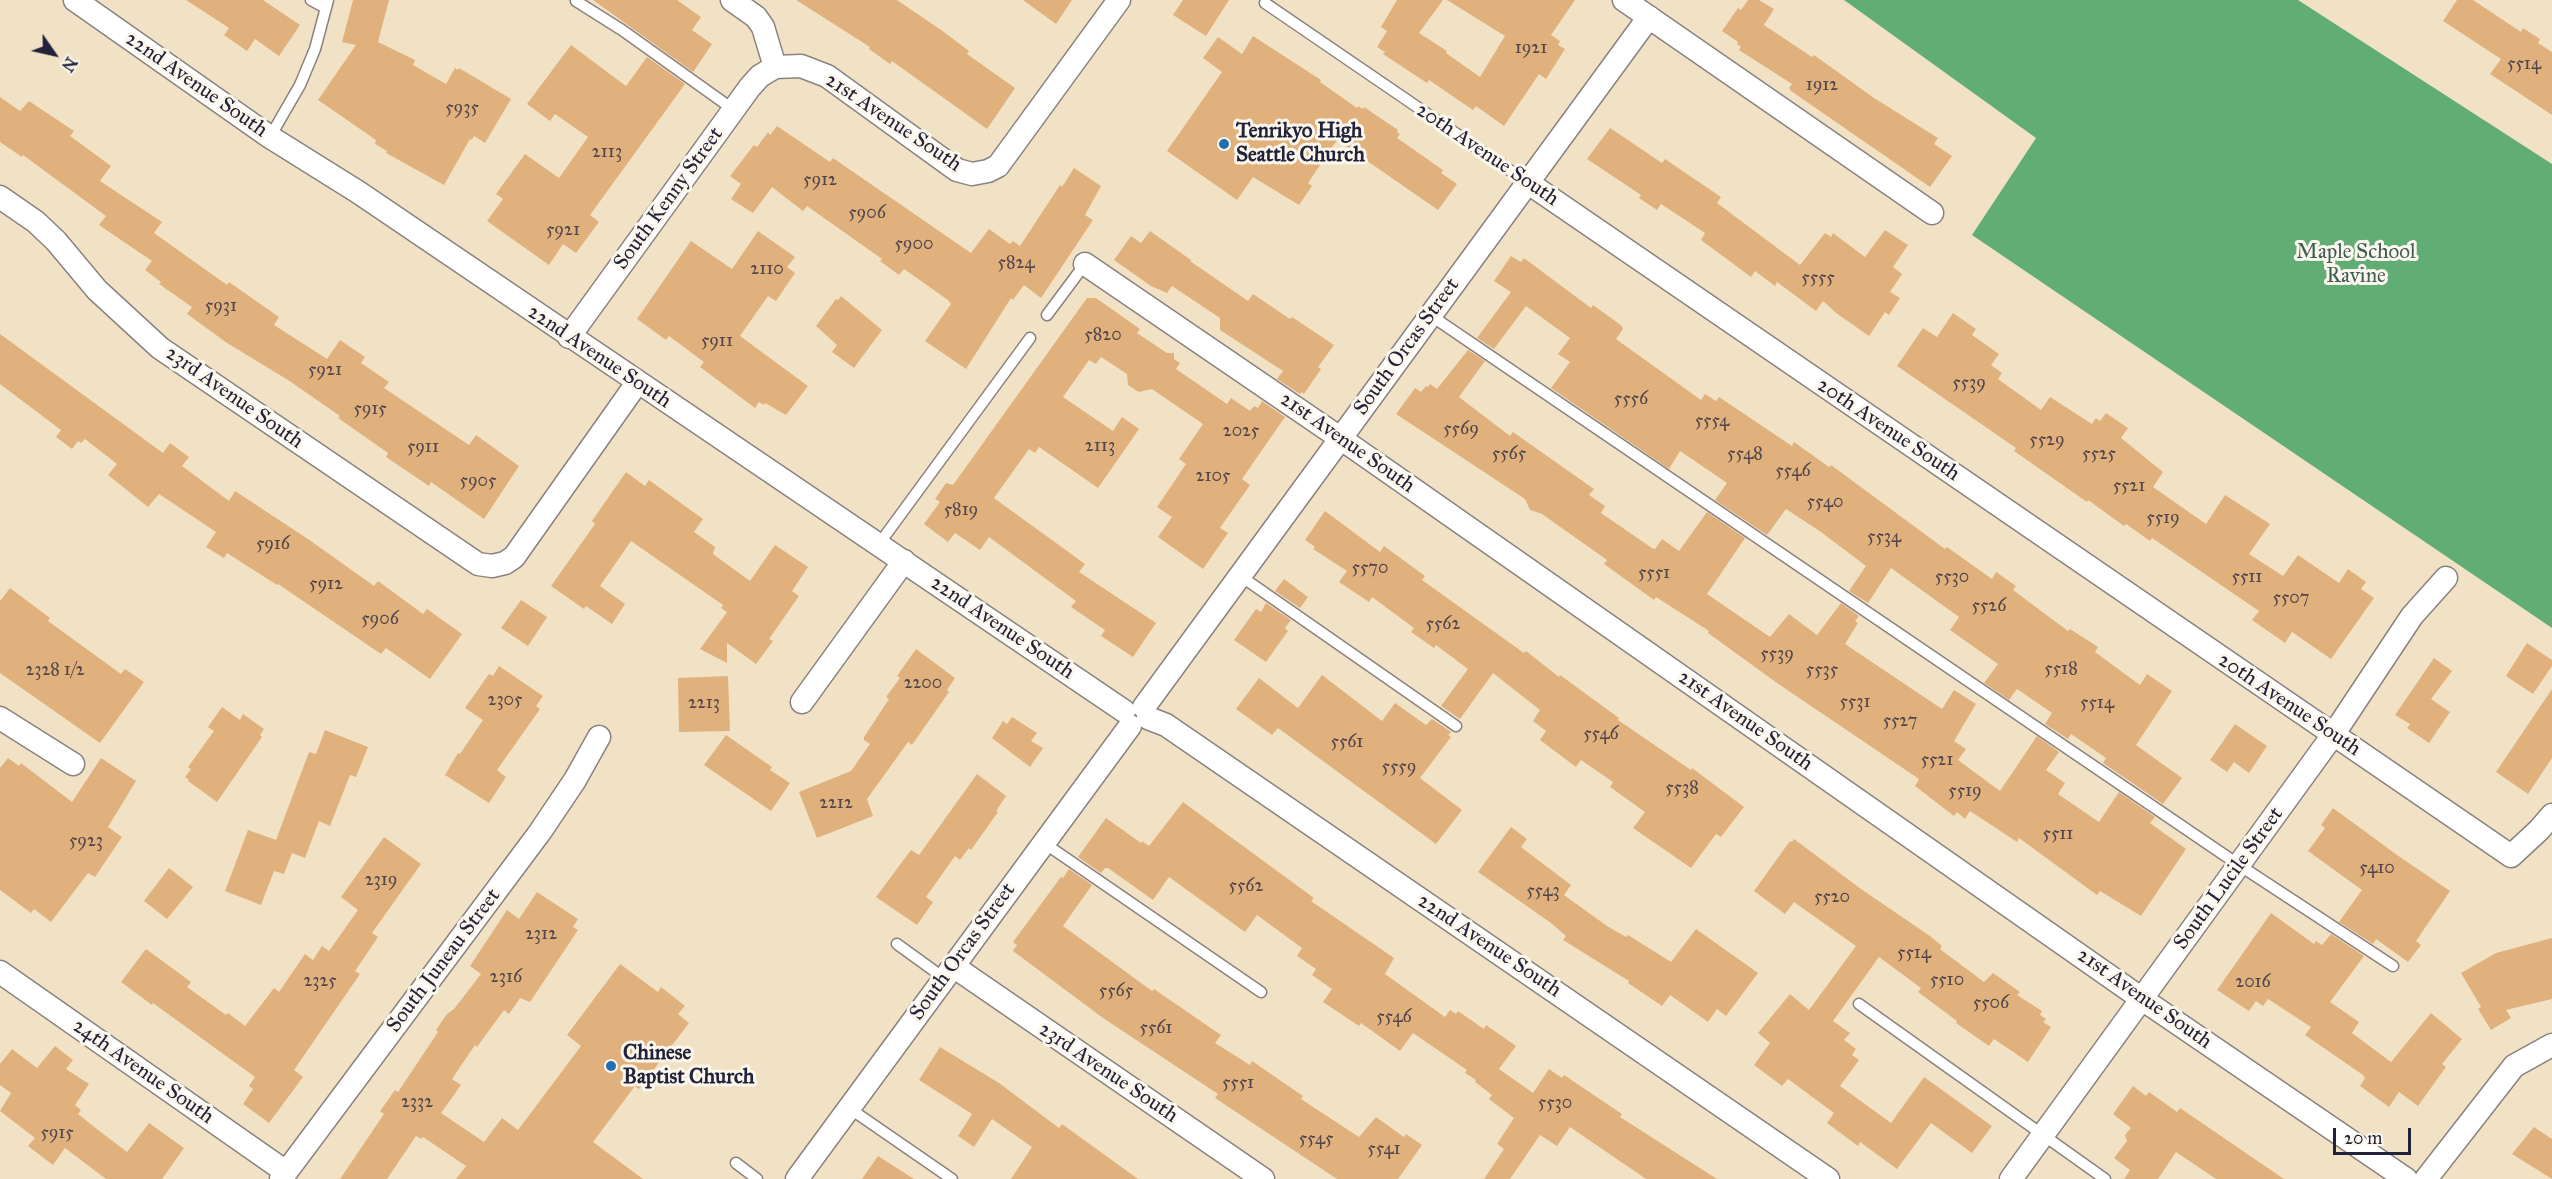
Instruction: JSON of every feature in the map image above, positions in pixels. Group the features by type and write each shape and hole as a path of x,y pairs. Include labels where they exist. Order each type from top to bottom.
{"street":[{"name":"22nd Avenue South","path":"75,0 270,137 358,192 637,383 1136,715 1166,724 1828,1179"},
{"path":"732,0 756,17 763,27 775,67"},
{"name":"21st Avenue South","path":"775,67 801,66 813,69 827,76 957,170 972,174 988,171 998,166 1119,0"},
{"path":"1624,0 1932,213"},
{"name":"South Orcas Street","path":"797,1179 1649,17"},
{"name":"South Kenny Street","path":"569,337 734,110 760,76 775,67"},
{"name":"20th Avenue South","path":"1527,182 2511,856 2552,815"},
{"name":"23rd Avenue South","path":"0,197 49,235 97,290 160,348 478,564 492,566 506,563 514,556 637,383"},
{"name":"21st Avenue South","path":"1085,264 1340,438 2142,999 2406,1179"},
{"path":"802,702 904,561"},
{"name":"South Lucile Street","path":"2011,1179 2334,735 2412,616 2446,578"},
{"path":"0,718 73,764"},
{"name":"South Juneau Street","path":"283,1176 540,832 563,799 599,737"},
{"name":"24th Avenue South","path":"0,972 283,1176"},
{"name":"23rd Avenue South","path":"948,972 1263,1179"},
{"path":"2426,1179 2514,1066 2552,1045"}],"lane":[{"path":"270,137 300,85 315,49 327,4 311,0"},
{"path":"576,2 622,30 734,110"},
{"name":"20th Avenue South","path":"1265,3 1527,182"},
{"path":"1047,315 1085,264"},
{"path":"1430,315 2239,865 2393,966"},
{"path":"879,544 1030,338"},
{"path":"1239,575 1456,726"},
{"path":"1044,843 1261,992"},
{"path":"897,944 948,972"},
{"path":"1859,1004 2105,1179"},
{"path":"849,1108 952,1179"},
{"path":"736,1163 757,1179"}],"green space":[{"name":"Maple School Ravine","path":"1844,0 2298,0 2552,164 2552,628 1972,235 2036,138"}],"building":[{"path":"186,0 263,0 300,25 279,56 255,39 247,51 224,35 229,28"},
{"path":"353,0 389,0 378,42 415,60 413,65 446,84 455,68 458,70 459,68 511,99 485,143 474,136 472,140 470,139 444,185 386,153 387,151 375,144 376,140 318,100 356,45 342,42"},
{"path":"593,0 677,0 701,17 692,30 712,44 693,72"},
{"path":"796,0 897,0 944,32 969,51 967,54 1015,88 987,129 892,61 890,64 869,49 870,47"},
{"path":"1023,0 1072,0 1056,24"},
{"path":"1183,0 1229,0 1206,36 1173,15"},
{"path":"1397,0 1443,0 1419,33 1480,77 1505,36 1447,0 1575,0 1551,35 1560,41 1558,45 1565,49 1546,79 1539,74 1504,126 1476,106 1473,110 1429,80 1427,83 1383,54 1385,52 1377,47 1387,31 1381,27"},
{"path":"1748,0 1759,0 1774,9 1764,25 1812,57 1814,55 1874,98 1938,138 1934,144 1952,156 1930,187 1791,91 1789,88 1792,84 1739,50 1741,47 1737,44 1738,42 1722,31 1738,8 1741,10"},
{"path":"2457,0 2473,0 2521,32 2523,28 2540,39 2538,43 2552,52 2552,115 2490,74 2501,59 2443,21"},
{"path":"1253,36 1321,80 1320,82 1357,108 1358,106 1363,109 1364,107 1398,130 1400,134 1397,138 1443,170 1441,173 1457,184 1438,210 1337,140 1308,183 1312,186 1299,205 1253,177 1237,200 1167,151 1222,72 1203,58 1218,37 1242,54"},
{"path":"571,45 626,86 647,57 685,84 590,215 599,222 576,253 563,244 549,265 487,221 503,199 496,194 525,154 559,178 588,137 555,114 550,121 527,104"},
{"path":"0,97 20,111 29,101 74,131 70,136 111,166 100,181 162,222 154,233 227,285 229,282 279,317 274,325 327,359 340,340 365,357 361,363 389,382 384,388 469,445 476,435 519,466 484,519 431,482 429,486 386,457 388,453 338,418 340,416 288,380 227,343 187,314 192,307 159,284 161,282 145,270 152,261 99,225 106,216 23,155 22,157 0,142"},
{"path":"777,126 830,162 833,158 971,253 989,229 1010,244 1013,241 1020,246 1060,185 1062,187 1074,168 1101,186 1085,215 1093,220 1041,298 1024,285 1013,300 1011,298 966,369 925,341 951,304 948,300 904,269 899,275 880,261 882,259 807,206 803,211 772,187 753,213 731,199 741,184 730,176 754,145 757,147 768,132 770,135"},
{"path":"1610,128 1662,163 1665,159 1721,197 1717,203 1800,265 1825,233 1831,237 1833,233 1865,257 1885,230 1908,245 1893,267 1902,274 1890,292 1900,298 1889,315 1885,312 1869,336 1823,301 1816,311 1777,282 1775,286 1755,271 1751,277 1701,240 1705,233 1661,204 1657,210 1639,198 1641,195 1587,159"},
{"path":"758,231 795,257 787,267 795,273 776,301 768,296 740,336 808,386 786,415 765,403 764,405 759,402 755,408 700,367 704,362 669,336 666,340 637,319 691,241 732,269"},
{"path":"1150,231 1248,301 1253,294 1334,345 1318,367 1321,369 1304,394 1302,392 1300,394 1277,379 1283,371 1220,330 1220,318 1172,286 1167,293 1151,286 1114,260 1131,236 1141,243"},
{"path":"1511,256 1521,262 1524,258 1591,308 1593,305 1622,326 1623,329 1616,339 1701,400 1705,394 1716,401 1719,397 1792,446 1794,442 1829,467 1831,465 1945,549 1947,547 1992,579 1996,572 2016,586 2013,590 2068,631 2070,629 2098,647 2095,652 2140,685 2147,674 2172,691 2136,745 2182,778 2163,804 2103,763 2106,758 2071,734 2068,739 2045,724 2052,713 2017,689 2009,700 1984,683 1998,664 1950,630 1959,617 1891,568 1868,603 1849,591 1866,566 1821,532 1786,509 1767,535 1715,500 1727,483 1680,451 1669,469 1551,388 1570,362 1558,354 1570,338 1526,306 1494,349 1477,338 1511,292 1494,281"},
{"path":"841,296 882,330 854,368 832,352 837,345 816,326 836,299 838,300"},
{"path":"1087,298 1096,298 1140,329 1137,333 1167,353 1174,353 1174,359 1180,363 1176,369 1227,404 1231,398 1250,411 1254,406 1258,408 1262,401 1285,417 1242,479 1250,485 1220,528 1228,533 1203,569 1158,537 1172,517 1157,507 1186,464 1179,459 1203,424 1152,389 1139,392 1128,385 1127,374 1101,357 1096,364 1089,360 1063,397 1113,431 1122,417 1139,429 1098,488 1039,447 1035,453 1029,449 994,498 1085,564 1079,572 1156,623 1133,657 1101,636 1105,630 1071,607 1076,601 989,537 980,550 955,533 948,542 924,524 940,502 935,499 946,483 953,485"},
{"path":"1953,313 1976,329 1972,335 1999,354 1991,365 2002,373 1998,379 2041,410 2050,397 2092,424 2096,418 2100,421 2106,413 2128,428 2121,438 2163,472 2153,487 2206,524 2225,495 2270,524 2249,554 2283,576 2298,555 2339,583 2348,569 2366,582 2361,589 2374,598 2331,659 2292,632 2285,643 2252,620 2259,611 2152,538 2150,541 2126,524 2124,526 2088,500 2087,502 2014,451 2016,448 1897,366 1923,328 1937,337"},
{"path":"0,334 163,453 170,443 189,457 182,466 229,501 235,491 374,586 378,581 423,614 427,609 462,634 430,679 386,648 381,654 278,584 227,553 224,558 206,547 216,532 159,494 148,507 108,475 117,464 85,439 81,443 78,441 72,449 56,437 61,430 0,384"},
{"path":"1468,350 1485,361 1459,397 1510,436 1513,432 1594,489 1589,495 1605,506 1601,513 1652,548 1655,549 1662,539 1679,551 1707,512 1745,538 1707,594 1770,637 1789,614 1817,635 1841,603 1859,616 1855,621 1858,623 1845,644 1942,709 1954,690 1976,704 1954,741 1966,749 1958,760 2000,791 2037,736 2059,752 2046,770 2065,783 2058,794 2099,822 2119,792 2155,817 2150,823 2186,849 2141,916 2100,891 2097,895 2019,838 2017,842 1970,811 1965,819 1957,812 1954,816 1915,786 1919,779 1777,683 1708,633 1709,631 1656,597 1654,600 1604,564 1607,560 1542,514 1530,510 1525,499 1396,414 1415,388 1421,392 1430,384 1437,389"},
{"path":"626,472 645,486 649,480 703,519 694,532 715,547 713,554 750,581 775,545 808,567 792,591 799,596 769,639 773,641 756,664 727,643 727,663 700,649 727,612 721,608 723,605 631,541 600,586 625,604 612,624 586,606 584,609 551,586 595,524 592,521"},
{"path":"1325,511 1380,552 1384,546 1425,576 1422,580 1524,653 1526,651 1559,677 1560,675 1619,718 1618,720 1691,770 1692,768 1744,807 1721,837 1716,834 1691,868 1633,828 1645,812 1610,787 1613,782 1581,760 1576,767 1540,740 1546,731 1533,721 1540,710 1493,673 1460,719 1441,706 1468,669 1436,645 1434,648 1411,632 1414,628 1372,597 1369,602 1339,582 1347,571 1313,549 1315,547 1305,540"},
{"path":"1284,579 1308,597 1300,608 1275,591"},
{"path":"10,588 50,618 48,621 121,674 125,669 144,682 100,743 0,673 0,601"},
{"path":"521,600 547,617 528,646 501,628"},
{"path":"1266,603 1291,620 1285,628 1288,631 1266,662 1234,640 1256,609 1261,612"},
{"path":"2527,643 2552,660 2552,666 2533,694 2506,676"},
{"path":"916,649 955,678 947,690 949,692 912,745 908,742 867,799 873,816 817,838 799,792 851,771 870,744 864,740 864,737 889,699 886,697 900,678 897,676"},
{"path":"2434,658 2452,671 2431,699 2450,712 2429,743 2407,728 2410,724 2395,715"},
{"path":"499,666 543,696 536,706 540,709 497,770 506,777 489,803 445,775 458,753 460,754 483,720 465,708 489,674 493,676"},
{"path":"1322,675 1382,721 1395,703 1426,725 1432,719 1451,732 1448,735 1451,737 1420,778 1462,810 1436,844 1278,728 1272,735 1236,709 1259,678 1298,708"},
{"path":"728,676 730,731 679,732 678,678"},
{"path":"2552,689 2552,758 2528,794 2496,772"},
{"path":"222,707 240,720 243,714 264,729 260,735 262,737 217,802 185,777 191,769 188,767 214,731 208,727"},
{"path":"1012,717 1037,733 1031,741 1043,748 1030,767 992,738 1003,721 1007,724"},
{"path":"2235,724 2267,746 2249,773 2234,762 2227,772 2210,760"},
{"path":"325,730 368,747 356,777 350,775 330,826 319,821 305,858 292,853 284,874 274,871 261,905 225,891 248,830 276,840 309,752 316,754"},
{"path":"726,735 772,767 770,770 790,783 771,811 704,765"},
{"path":"8,758 19,766 21,763 72,802 101,758 136,781 108,827 122,837 95,877 88,873 51,922 34,909 31,913 0,890 0,768"},
{"path":"977,774 1006,796 996,811 998,812 971,850 969,848 960,860 955,856 926,897 933,902 917,925 876,897 911,850 919,855"},
{"path":"1183,802 1314,898 1311,901 1394,958 1385,974 1445,1017 1450,1010 1456,1014 1458,1011 1484,1029 1486,1025 1516,1046 1499,1069 1533,1093 1549,1069 1562,1078 1564,1075 1622,1114 1620,1117 1717,1179 1646,1179 1570,1127 1557,1146 1540,1135 1510,1179 1484,1179 1504,1149 1497,1144 1514,1118 1489,1099 1492,1095 1465,1073 1467,1070 1413,1033 1400,1051 1361,1023 1359,1026 1323,1002 1332,989 1312,975 1316,969 1297,956 1302,948 1257,915 1245,932 1169,877 1153,900 1108,868 1101,873 1078,857 1106,818 1141,843 1142,841 1149,846"},
{"path":"2333,808 2450,891 2416,941 2421,945 2408,962 2376,939 2373,944 2339,922 2362,890 2308,851 2325,828 2321,825"},
{"path":"1511,827 1527,839 1521,847 1571,885 1564,895 1607,926 1626,937 1628,935 1671,962 1696,929 1758,973 1726,1016 1717,1009 1708,1022 1670,995 1662,1006 1628,983 1629,981 1563,940 1566,936 1551,923 1478,872"},
{"path":"384,837 421,864 372,933 378,937 355,971 360,974 294,1070 303,1077 269,1123 243,1104 253,1089 249,1086 255,1077 121,982 146,949 191,982 187,987 245,1026 274,988 279,992 305,954 313,960 322,946 329,951 358,910 341,897"},
{"path":"1794,839 1861,889 1930,936 1942,946 1940,949 1984,982 1993,973 2020,992 2017,995 2042,1011 2040,1015 2046,1019 2043,1022 2051,1027 2028,1062 1994,1039 1989,1046 1956,1023 1957,1021 1918,992 1921,988 1879,957 1833,1021 1850,1033 1844,1040 1856,1049 1852,1055 1859,1060 1840,1086 1891,1123 1924,1077 1992,1126 1972,1153 1931,1123 1897,1169 1860,1142 1858,1146 1827,1123 1834,1113 1788,1079 1782,1086 1754,1065 1770,1043 1758,1033 1790,994 1809,1010 1856,946 1794,902 1785,914 1754,891 1790,841"},
{"path":"169,868 193,887 167,919 144,901"},
{"path":"1069,869 1092,885 1063,926 1152,991 1154,989 1221,1035 1215,1043 1250,1065 1252,1061 1303,1096 1301,1099 1359,1137 1376,1117 1404,1137 1406,1134 1422,1145 1398,1179 1337,1179 1215,1098 1218,1094 1103,1018 1013,951 1017,945 1013,942"},
{"path":"537,892 578,919 573,927 578,930 530,1002 520,998 509,1014 504,1010 477,1047 475,1045 452,1079 461,1085 441,1113 484,1142 502,1118 518,1130 581,1046 567,1035 620,964 658,992 661,987 685,1006 678,1014 689,1023 639,1089 635,1086 593,1142 643,1179 456,1179 466,1166 423,1137 421,1139 416,1136 387,1179 340,1179 384,1114 380,1111 395,1090 398,1092 438,1032 436,1030 447,1014 454,1009 481,974 470,966 507,910 519,919"},
{"path":"2271,913 2314,944 2316,941 2322,945 2331,934 2364,956 2330,1002 2359,1022 2352,1033 2391,1062 2431,1013 2462,1039 2442,1064 2446,1067 2418,1106 2399,1092 2389,1107 2360,1086 2365,1078 2363,1075 2305,1035 2311,1027 2268,999 2263,1006 2256,1001 2249,1011 2217,990"},
{"path":"2552,938 2552,999 2506,1010 2511,1018 2491,1030 2478,1009 2481,1007 2461,973 2496,953"},
{"path":"55,1046 73,1060 66,1069 89,1084 75,1105 81,1110 78,1114 102,1133 127,1152 149,1123 184,1148 162,1179 106,1179 65,1148 53,1165 28,1146 35,1138 0,1111 11,1093 0,1085 0,1064 12,1049 37,1068"},
{"path":"940,1047 999,1083 1059,1128 1062,1124 1138,1179 1011,1179 1032,1147 992,1119 974,1147 958,1136 972,1114 919,1080"},
{"path":"2133,1086 2146,1096 2149,1092 2177,1112 2180,1108 2284,1179 2216,1179 2176,1152 2158,1179 2124,1179 2130,1170 2114,1158 2127,1141 2125,1135 2131,1128 2113,1114"},
{"path":"2534,1127 2552,1139 2552,1179 2512,1154"},
{"path":"878,1156 914,1179 862,1179"}],"place":[{"name":"Tenrikyo High Seattle Church","path":"1224,144"},
{"name":"Chinese Baptist Church","path":"611,1066"}]}
